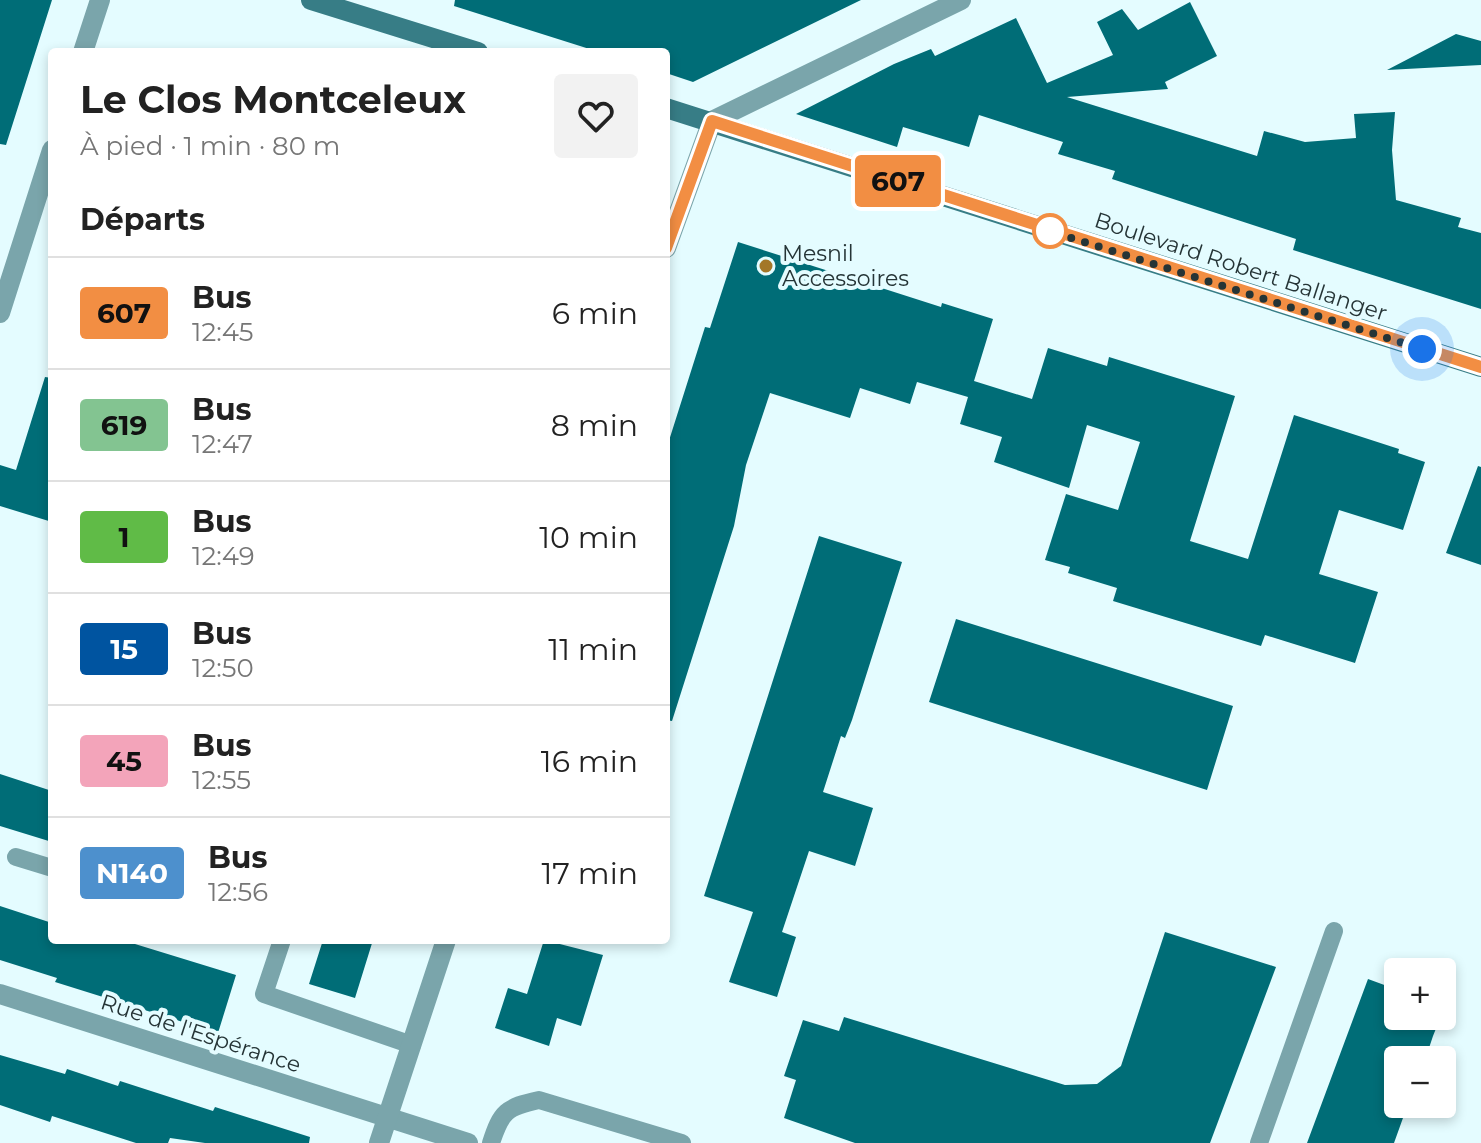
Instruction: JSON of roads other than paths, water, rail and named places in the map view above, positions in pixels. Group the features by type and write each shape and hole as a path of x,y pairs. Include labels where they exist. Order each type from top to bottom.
{"main road":[{"path":"311,0 465,48"},
{"name":"Boulevard Robert Ballanger","path":"670,109 1481,367"}],"street":[{"path":"84,48 100,0"},
{"path":"670,237 712,121 961,0"},
{"path":"0,313 48,163"},
{"path":"379,1143 445,944"},
{"name":"Rue de l'Espérance","path":"0,994 468,1143"}],"lane":[{"path":"16,857 48,867"},
{"path":"1259,1143 1334,931"},
{"path":"280,944 264,994 412,1045"},
{"path":"491,1143 500,1116 516,1105 539,1100 682,1143"}],"place":[{"name":"Mesnil Accessoires","path":"766,266"}]}
